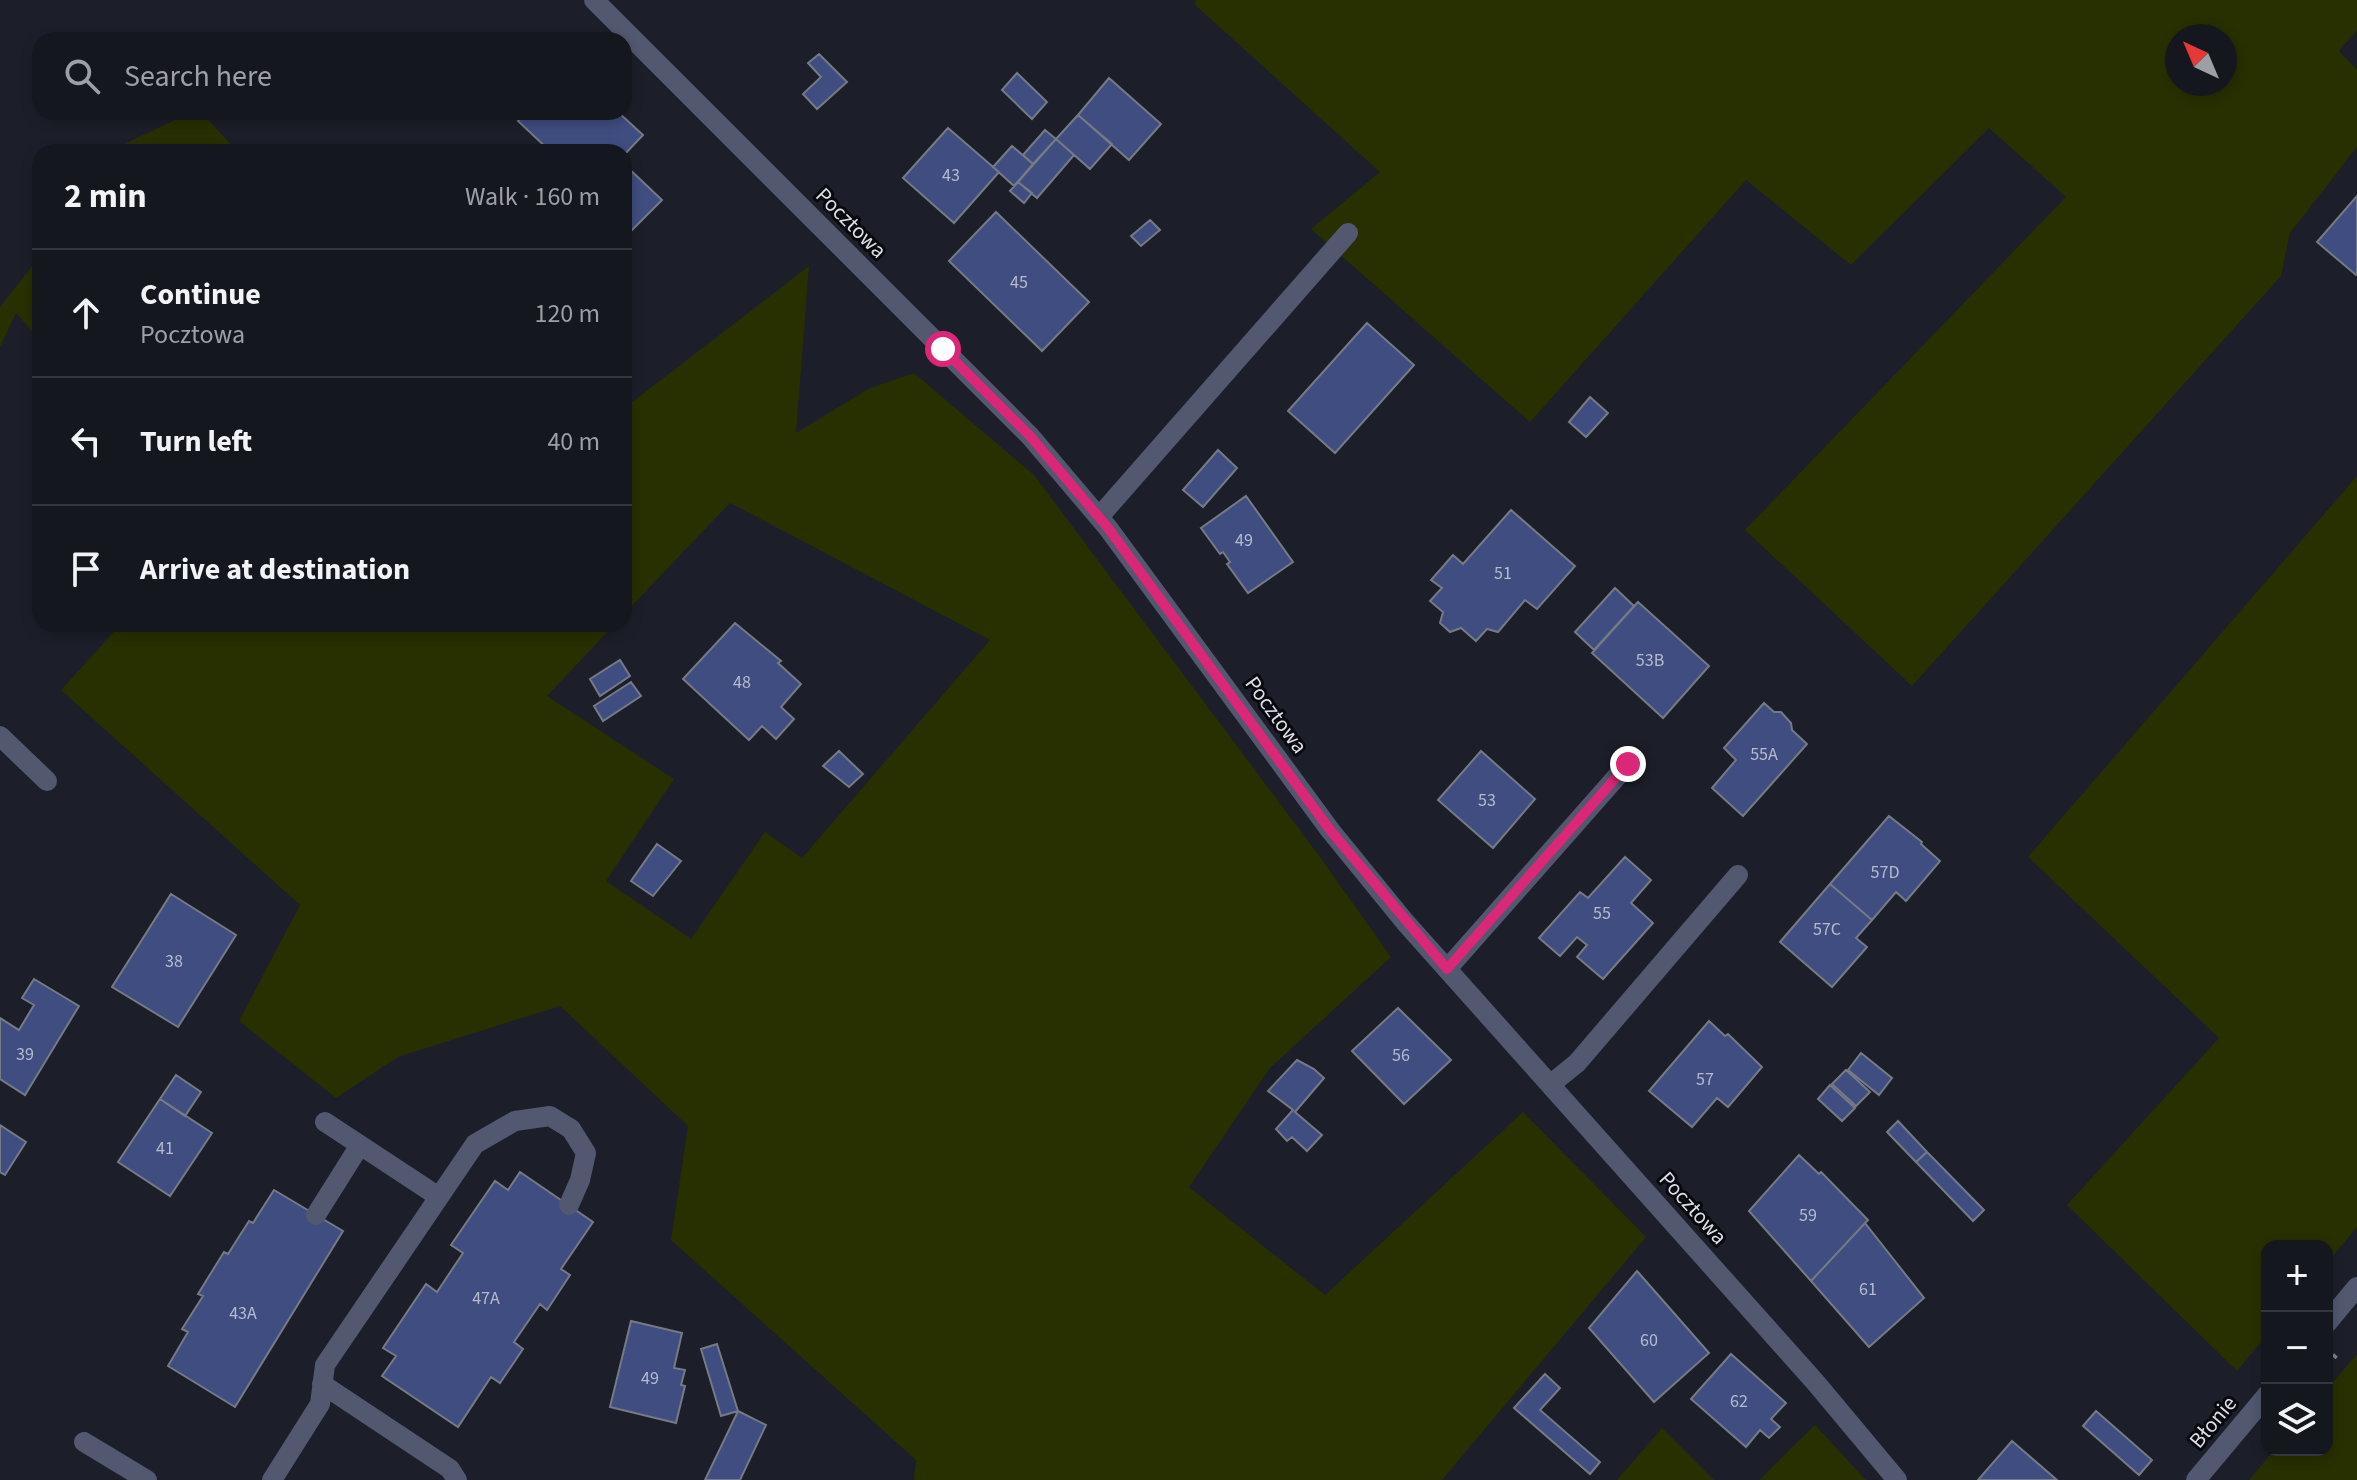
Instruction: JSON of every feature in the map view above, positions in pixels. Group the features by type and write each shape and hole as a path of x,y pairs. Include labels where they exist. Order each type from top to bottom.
{"street":[{"name":"Pocztowa","path":"594,0 626,32"},
{"name":"Pocztowa","path":"632,38 1030,436 1099,517 1330,830 1447,969 1816,1383 1897,1480"},
{"path":"1099,517 1348,233"},
{"path":"0,736 47,781"},
{"path":"1447,969 1628,764"},
{"path":"1551,1084 1577,1063 1738,875"},
{"path":"272,1480 320,1404 325,1365 475,1144 515,1121 550,1116 571,1129 586,1153 580,1180 569,1205"},
{"path":"325,1122 439,1197"},
{"path":"316,1215 360,1145"},
{"path":"2333,1316 2357,1287"},
{"path":"322,1384 450,1469 457,1480"},
{"name":"Błonie","path":"2196,1480 2261,1402"},
{"path":"84,1442 147,1480"}],"green space":[{"path":"1197,0 2357,0 2357,30 2339,51 2357,70 2357,147 2290,233 2281,276 1912,686 1745,530 2066,197 1989,128 1851,265 1746,180 1530,422 1311,229 1380,172 1194,4"},
{"path":"175,120 208,120 231,144 124,144"},
{"path":"32,266 32,331 16,313 0,347 0,307"},
{"path":"809,266 796,433 870,388 914,373 1034,475 1320,857 1391,957 1270,1068 1189,1187 1325,1295 1523,1112 1646,1237 1442,1480 914,1480 916,1460 671,1240 688,1126 560,1006 398,1057 336,1098 239,1021 300,905 61,690 114,632 607,632 547,696 674,779 606,881 691,939 765,832 802,858 990,640 730,503 632,606 632,402"},
{"path":"2357,476 2357,1227 2333,1256 2333,1240 2261,1240 2261,1342 2237,1371 2067,1205 2219,1038 2028,857"},
{"path":"2357,1354 2357,1480 2249,1480 2269,1456 2333,1456 2333,1382"},
{"path":"1815,1425 1866,1480 1759,1480"},
{"path":"1662,1428 1714,1480 1617,1480"}],"building":[{"path":"819,54 847,82 817,109 803,94 821,77 808,63"},
{"path":"1017,73 1047,102 1032,119 1002,90"},
{"path":"1109,78 1161,124 1129,160 1078,115"},
{"path":"1078,115 1112,144 1090,169 1056,139"},
{"path":"627,120 643,135 632,147 632,144 542,144 518,121"},
{"path":"948,128 999,172 954,223 903,178"},
{"path":"1045,130 1056,139 1033,164 1023,155"},
{"path":"1056,139 1074,155 1037,198 1018,182"},
{"path":"1012,146 1033,164 1014,186 993,167"},
{"path":"632,172 662,200 632,230"},
{"path":"1018,182 1032,193 1024,203 1010,191"},
{"path":"2357,196 2357,274 2356,275 2317,242"},
{"path":"996,212 1089,302 1042,351 949,261"},
{"path":"1150,220 1160,230 1141,246 1131,236"},
{"path":"1367,323 1414,365 1335,453 1288,411"},
{"path":"1590,397 1608,413 1586,437 1569,422"},
{"path":"1218,450 1237,468 1203,507 1183,490"},
{"path":"1246,496 1293,562 1248,593 1227,564 1230,562 1223,552 1220,554 1201,528"},
{"path":"1511,510 1575,566 1537,609 1525,600 1498,632 1487,629 1476,641 1461,628 1450,632 1440,623 1443,612 1430,601 1442,588 1431,580 1453,555 1463,564"},
{"path":"1615,588 1634,606 1594,650 1575,632"},
{"path":"1638,602 1709,666 1663,718 1592,653"},
{"path":"735,623 781,661 778,663 801,684 781,707 794,719 776,739 762,726 749,740 683,679"},
{"path":"620,660 630,676 600,696 590,679"},
{"path":"631,682 641,696 603,721 594,706"},
{"path":"1764,703 1774,712 1781,712 1791,723 1792,730 1807,744 1743,816 1712,788 1736,760 1724,748"},
{"path":"839,751 863,774 849,787 823,766"},
{"path":"1481,751 1535,799 1493,848 1438,800"},
{"path":"1889,816 1940,861 1906,901 1896,892 1872,920 1830,884"},
{"path":"657,844 681,861 653,896 631,881"},
{"path":"1625,857 1651,880 1631,903 1653,923 1603,979 1577,957 1587,945 1577,937 1560,956 1539,938 1580,892 1588,898"},
{"path":"1830,884 1872,920 1856,938 1867,947 1832,987 1780,942"},
{"path":"171,894 236,935 178,1027 112,987"},
{"path":"34,979 79,1006 25,1095 0,1079 0,1018 19,1030 34,1005 22,998"},
{"path":"1398,1008 1451,1060 1404,1104 1352,1051"},
{"path":"1709,1021 1725,1036 1728,1034 1762,1067 1728,1107 1717,1098 1692,1127 1649,1091"},
{"path":"1861,1053 1892,1078 1879,1095 1848,1070"},
{"path":"1297,1060 1324,1078 1295,1112 1322,1135 1307,1151 1292,1137 1287,1141 1276,1129 1293,1110 1268,1091"},
{"path":"1846,1070 1870,1092 1856,1106 1832,1084"},
{"path":"176,1075 201,1092 185,1116 160,1099"},
{"path":"1830,1085 1855,1108 1842,1121 1818,1099"},
{"path":"160,1099 212,1133 170,1196 118,1162"},
{"path":"1898,1121 1927,1152 1916,1162 1887,1132"},
{"path":"0,1125 26,1142 5,1175 0,1172"},
{"path":"1927,1152 1984,1210 1973,1221 1916,1162"},
{"path":"1799,1155 1819,1174 1821,1172 1868,1220 1811,1281 1749,1211"},
{"path":"520,1172 593,1222 561,1269 570,1275 547,1310 540,1304 514,1342 523,1349 500,1383 491,1377 458,1427 382,1376 396,1356 383,1348 426,1284 437,1292 463,1253 451,1245 495,1181 508,1190"},
{"path":"274,1190 343,1231 235,1407 168,1366 188,1332 182,1329 203,1296 198,1294 224,1252 228,1254 249,1221 253,1223"},
{"path":"1865,1223 1924,1298 1869,1347 1811,1281"},
{"path":"1637,1271 1709,1353 1654,1402 1589,1328"},
{"path":"631,1321 682,1333 674,1368 685,1370 681,1385 685,1386 676,1423 610,1407"},
{"path":"717,1344 738,1411 721,1416 701,1349"},
{"path":"1731,1354 1786,1403 1771,1419 1780,1427 1769,1438 1760,1430 1746,1447 1691,1399"},
{"path":"1545,1374 1560,1388 1540,1410 1600,1462 1590,1474 1514,1408"},
{"path":"738,1411 766,1425 740,1480 705,1480"},
{"path":"2096,1411 2152,1460 2139,1475 2083,1426"},
{"path":"2012,1441 2057,1480 1978,1480"}],"route":[{"path":"943,349 1030,436 1108,528 1330,830 1447,969 1628,764"}]}
